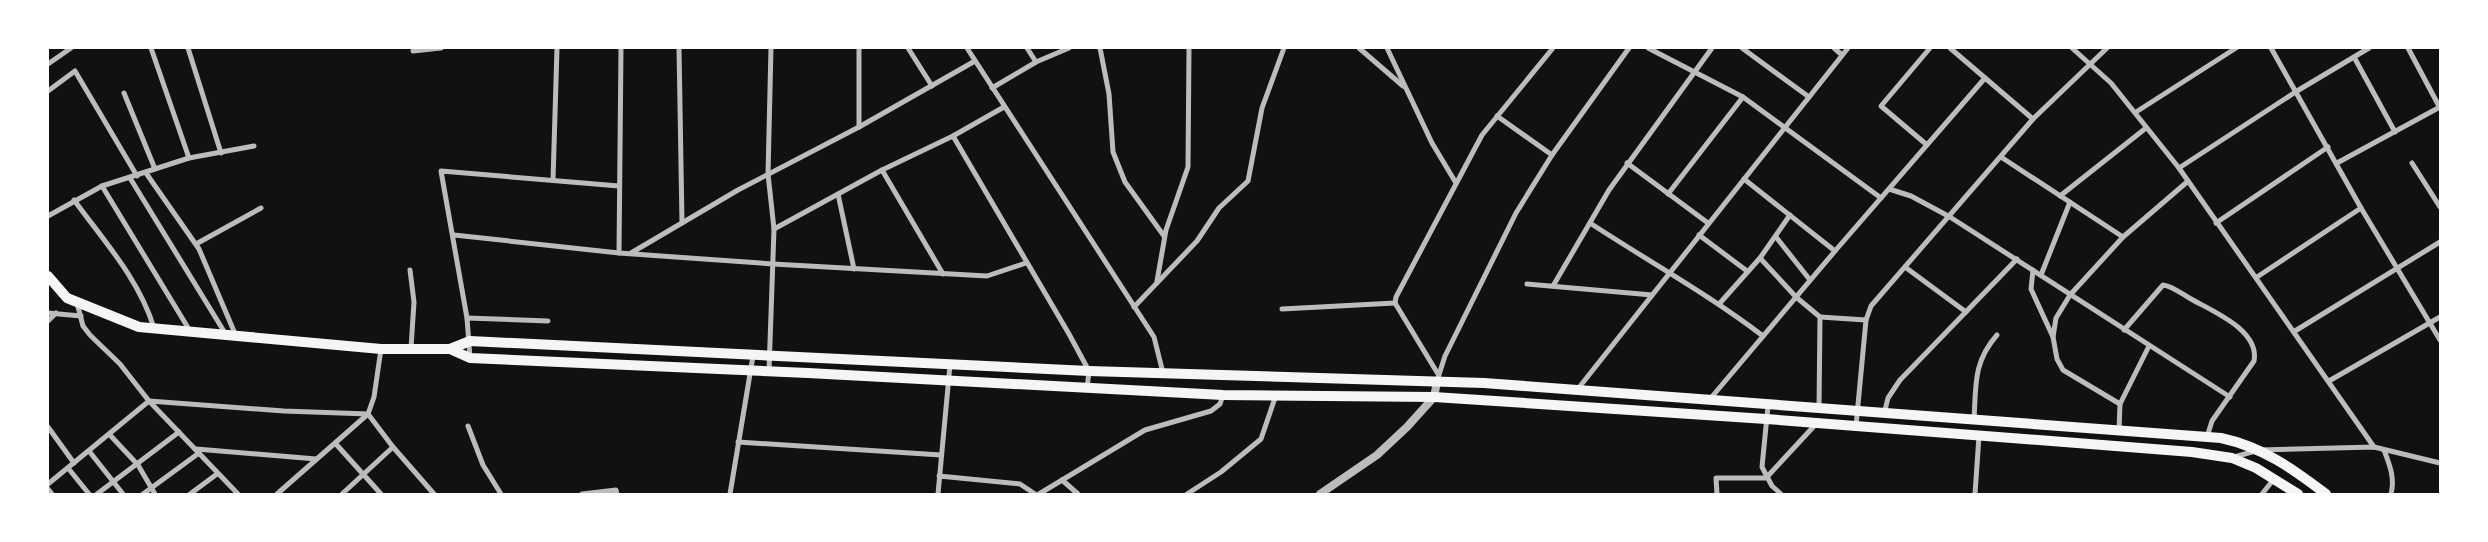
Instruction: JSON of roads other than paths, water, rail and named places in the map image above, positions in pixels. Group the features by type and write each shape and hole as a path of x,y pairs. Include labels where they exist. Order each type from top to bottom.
{"main road":[{"path":"48,276 67,298 77,303 139,326 190,332 381,349 450,349 470,358 752,370 1223,395 1434,397 1766,419 2192,452 2232,458 2256,468 2298,494"},
{"path":"450,349 470,341 769,357 1163,374 1437,378 1819,410 2207,437 2243,443 2260,450 2295,470 2326,494"}],"street":[{"path":"48,64 71,48"},
{"path":"152,48 188,158"},
{"path":"188,48 221,153"},
{"path":"413,50 441,48"},
{"path":"553,180 557,48"},
{"path":"620,253 621,48"},
{"path":"680,48 682,223"},
{"path":"769,371 774,229 768,174 771,48"},
{"path":"859,127 860,48"},
{"path":"908,48 932,86"},
{"path":"967,48 1158,346 1163,374"},
{"path":"1027,48 1036,62"},
{"path":"992,88 1036,62 1069,48"},
{"path":"1100,48 1109,94 1113,152 1125,182 1164,236"},
{"path":"1157,282 1164,236 1188,167 1189,48"},
{"path":"1134,307 1197,241 1219,208 1248,181 1264,101 1284,48"},
{"path":"1359,48 1406,88"},
{"path":"1387,48 1435,148 1456,183"},
{"path":"1437,378 1396,304 1396,297 1482,135 1553,48"},
{"path":"1320,494 1378,455 1434,397 1437,378 1448,350 1516,214 1552,155 1629,48"},
{"path":"1648,48 1743,97 1881,198"},
{"path":"1552,286 1627,163 1712,48"},
{"path":"1742,48 1809,97"},
{"path":"1834,48 1842,54"},
{"path":"1576,390 1848,48"},
{"path":"1927,145 1881,106 1930,48"},
{"path":"1950,48 2033,119"},
{"path":"1958,54 1960,48"},
{"path":"2072,48 2090,63 2136,112 2146,128 2179,168 2216,223 2295,331 2374,447"},
{"path":"1856,426 1866,320 1871,306 2033,119 2107,48"},
{"path":"2136,112 2236,48"},
{"path":"2271,48 2297,91 2361,208 2440,340"},
{"path":"2179,168 2297,91 2369,48"},
{"path":"2337,163 2440,107 2408,48"},
{"path":"2354,57 2395,132"},
{"path":"631,254 768,174 859,127 975,61"},
{"path":"48,91 75,71 137,176"},
{"path":"1708,401 1985,78"},
{"path":"124,93 155,169"},
{"path":"1668,194 1743,97"},
{"path":"774,229 882,170 953,136 1004,107"},
{"path":"1497,116 1552,155"},
{"path":"2060,196 2146,128"},
{"path":"953,136 1089,371 1087,389"},
{"path":"48,216 102,186 188,158 254,146"},
{"path":"2216,223 2328,148"},
{"path":"2001,157 2123,237"},
{"path":"1627,163 1708,223"},
{"path":"2412,163 2440,207"},
{"path":"882,170 943,274"},
{"path":"470,358 467,318 454,235 441,171 620,186"},
{"path":"146,173 196,244 231,335"},
{"path":"130,178 231,335"},
{"path":"1744,179 1835,251"},
{"path":"2053,337 2056,318 2070,295 2123,237 2187,182"},
{"path":"102,186 190,332"},
{"path":"1889,189 1911,196 1950,217 2230,397"},
{"path":"838,194 854,269"},
{"path":"74,200 128,272 147,303 154,328"},
{"path":"2041,275 2070,202"},
{"path":"196,244 261,208"},
{"path":"2256,277 2361,208"},
{"path":"1720,303 1760,258 1790,215"},
{"path":"1590,223 1668,274 1720,303 1763,336"},
{"path":"454,235 631,254 943,274 987,276 1026,263"},
{"path":"1699,235 1747,271"},
{"path":"1776,237 1810,280"},
{"path":"2295,331 2440,242"},
{"path":"1760,258 1796,297 1820,317 1866,320"},
{"path":"1884,414 1892,390 2017,259"},
{"path":"1904,266 1966,312"},
{"path":"410,270 414,302 411,348"},
{"path":"2033,270 2031,289 2053,337 2057,359 2063,370 2120,404"},
{"path":"1527,284 1652,295"},
{"path":"2124,330 2162,284 2236,325 2248,338 2255,356 2251,367 2212,421 2207,437"},
{"path":"77,303 83,326 90,335 120,364 149,401 238,494"},
{"path":"1282,310 1396,304"},
{"path":"48,313 81,316"},
{"path":"48,321 56,313"},
{"path":"1819,410 1820,317"},
{"path":"2328,380 2440,317"},
{"path":"467,318 548,321"},
{"path":"1974,421 1978,366 1984,352 1997,335"},
{"path":"2119,431 2120,404 2149,346"},
{"path":"276,494 368,414 374,397 381,349"},
{"path":"730,494 753,356"},
{"path":"938,494 950,365"},
{"path":"1039,494 1145,430 1211,411 1220,404 1223,395"},
{"path":"1187,494 1236,460 1261,439 1276,396"},
{"path":"48,474 50,483 149,401 284,411 368,414"},
{"path":"1768,406 1762,467 1766,478 1781,494"},
{"path":"368,414 393,447 434,494"},
{"path":"1717,494 1716,478 1766,478 1817,423"},
{"path":"468,426 484,465 502,494"},
{"path":"48,427 74,463"},
{"path":"97,494 138,465 179,432"},
{"path":"109,434 138,465 155,494"},
{"path":"1975,494 1979,436"},
{"path":"738,442 941,454"},
{"path":"335,443 381,494"},
{"path":"342,494 393,447"},
{"path":"2232,458 2260,450 2374,447 2440,463"},
{"path":"2384,450 2392,470 2391,494"},
{"path":"89,451 122,494"},
{"path":"143,494 197,451 316,459"},
{"path":"68,468 89,494"},
{"path":"190,494 217,474"},
{"path":"939,476 1020,484 1035,494"},
{"path":"2262,494 2274,479"},
{"path":"1062,480 1078,494"},
{"path":"48,489 52,494"},
{"path":"582,494 616,490 617,494"}]}
